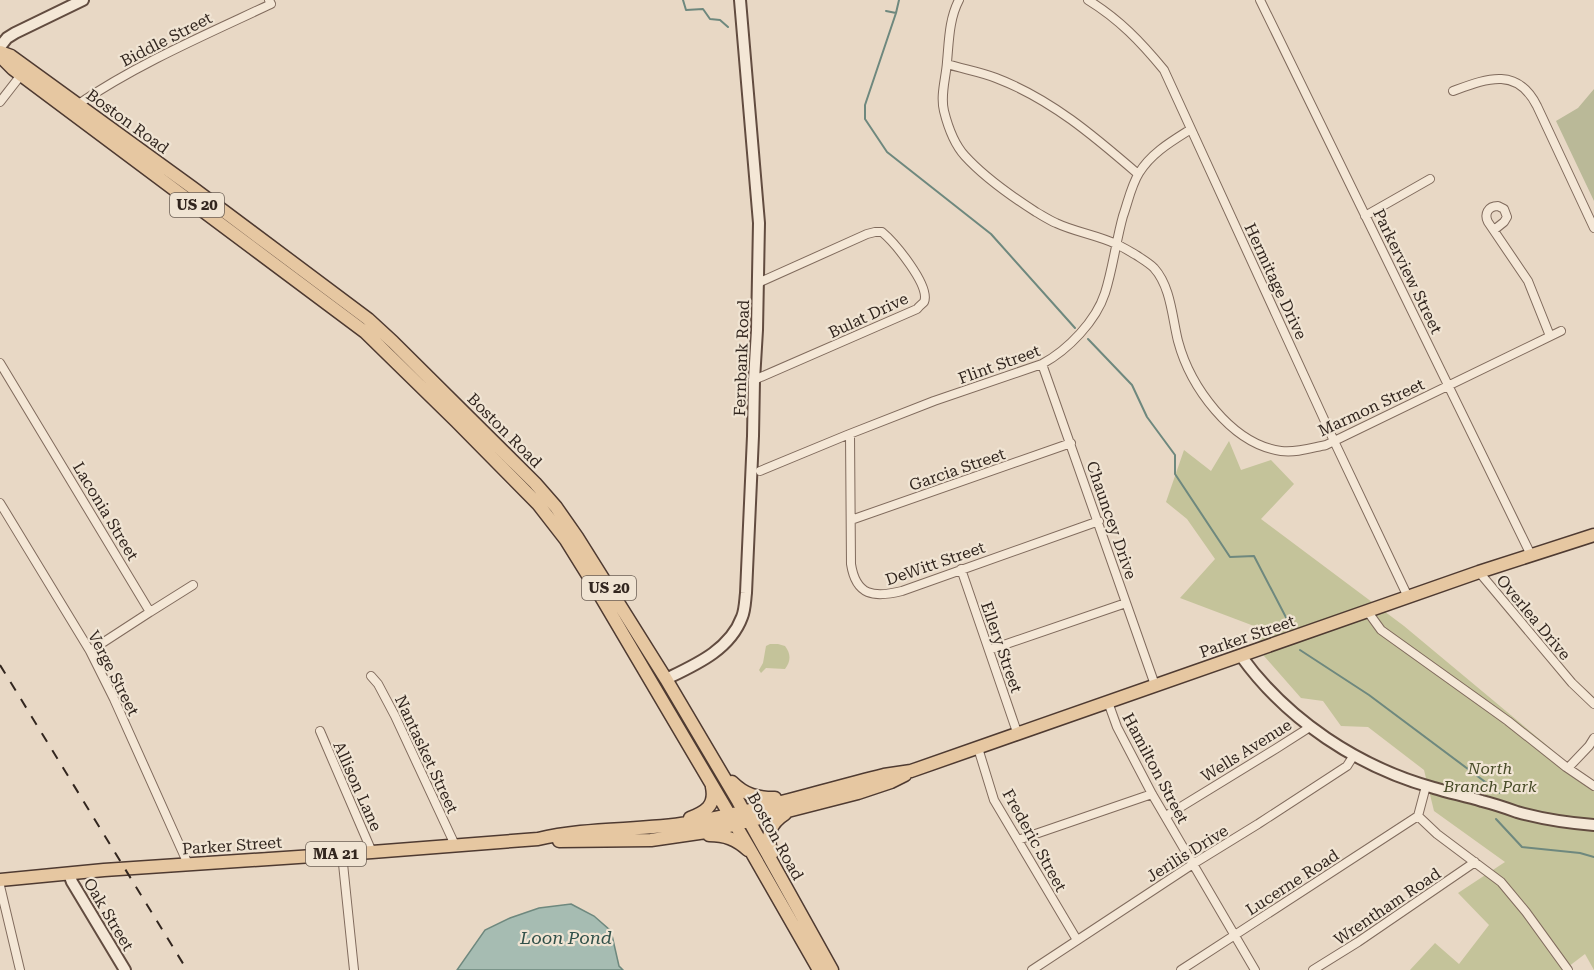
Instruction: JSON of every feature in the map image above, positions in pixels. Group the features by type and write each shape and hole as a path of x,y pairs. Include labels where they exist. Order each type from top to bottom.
{"main road":[{"path":"0,47 15,33 81,0"},
{"name":"Fernbank Road","path":"666,679 695,665 721,647 733,634 742,616 746,593 759,223 740,0"},
{"name":"Boston Road","path":"0,54 11,56 368,320 528,476 557,508 577,537 666,679 832,970"},
{"name":"Boston Road","path":"0,54 6,63 21,75 365,332 522,487 552,521 572,550 819,970"},
{"name":"Parker Street","path":"0,880 104,870 538,839 562,842 636,840 674,831 706,832 732,820 797,803 880,786 899,779 911,771 1155,685 1594,535"},
{"path":"1241,656 1256,677 1280,703 1310,727 1354,755 1402,778 1520,812 1594,825"},
{"path":"715,762 741,791 761,798 797,803"},
{"path":"674,831 710,806 713,792 709,781"},
{"path":"783,882 771,852 769,836 773,824 797,803"},
{"path":"674,831 728,837 745,847 756,860"},
{"name":"Oak Street","path":"69,874 125,970"}],"street":[{"path":"959,0 951,27 943,92 944,110 951,133 964,155 1006,192 1055,223 1116,244"},
{"name":"Hermitage Drive","path":"1088,0 1102,8 1136,37 1164,70 1408,597"},
{"name":"Parkerview Street","path":"1260,0 1531,555"},
{"name":"Biddle Street","path":"77,105 106,85 270,2"},
{"path":"947,64 995,78 1038,98 1069,117 1138,174"},
{"path":"0,102 21,75"},
{"path":"1453,92 1496,78 1509,81 1525,90 1534,100 1594,228"},
{"name":"Flint Street","path":"760,471 850,434 1055,358 1075,340 1104,295 1130,194 1138,174 1150,158 1191,129"},
{"path":"1365,216 1430,179"},
{"path":"1494,230 1528,280 1550,336"},
{"name":"Bulat Drive","path":"754,380 917,309 924,301 925,294 912,268 882,232 867,234 758,283"},
{"name":"Marmon Street","path":"1116,244 1144,260 1163,281 1168,293 1178,342 1191,376 1202,393 1229,424 1246,438 1264,447 1282,451 1304,450 1334,441 1561,331"},
{"name":"Laconia Street","path":"0,363 150,612"},
{"name":"Chauncey Drive","path":"1042,364 1155,685"},
{"name":"DeWitt Street","path":"850,434 851,564 852,573 859,586 866,592 886,595 1099,521"},
{"name":"Garcia Street","path":"851,520 1071,443"},
{"name":"Verge Street","path":"0,502 90,651 188,864"},
{"name":"Ellery Street","path":"961,569 1018,735"},
{"name":"Overlea Drive","path":"1479,573 1572,683 1594,704"},
{"path":"90,651 193,585"},
{"path":"989,651 1126,603"},
{"path":"1368,612 1381,630 1594,786"},
{"name":"Nantasket Street","path":"371,676 378,684 395,716 455,845"},
{"name":"Hamilton Street","path":"1108,702 1117,727 1152,794 1255,970"},
{"name":"Wells Avenue","path":"1166,816 1310,727"},
{"name":"Allison Lane","path":"320,731 372,852"},
{"path":"1568,768 1594,738"},
{"name":"Frederic Street","path":"978,748 994,800 1077,940"},
{"name":"Jerilis Drive","path":"1032,970 1347,766 1354,755"},
{"path":"1426,786 1418,816 1437,834 1501,882 1568,970"},
{"path":"1018,840 1152,794"},
{"name":"Lucerne Road","path":"1180,970 1418,816"},
{"path":"342,854 354,970"},
{"name":"Wrentham Road","path":"1313,970 1475,862"},
{"path":"0,886 20,970"}],"green space":[{"path":"1594,89 1594,201 1556,121 1578,108"},
{"name":"North Branch Park","path":"1229,441 1241,470 1271,460 1294,484 1261,519 1404,626 1594,787 1594,970 1585,954 1564,970 1410,970 1435,943 1459,964 1489,925 1458,893 1505,862 1434,811 1424,770 1368,727 1341,726 1323,701 1301,698 1264,656 1254,626 1180,598 1215,559 1187,519 1166,502 1184,450 1211,471"},
{"path":"770,644 785,646 790,658 785,669 766,668 761,673 759,670 763,663 766,646"}],"water":[{"name":"Loon Pond","path":"571,904 594,916 611,931 619,966 623,970 457,970 485,930 539,908"}],"waterway":[{"path":"683,0 686,10 703,9 710,19 720,20 728,27"},
{"path":"899,0 865,105 865,119 887,152 991,234 1075,328"},
{"path":"886,11 896,13"},
{"path":"1088,339 1132,385 1147,417 1175,455 1175,474 1230,557 1254,556 1291,627"},
{"path":"1300,650 1369,695 1500,793"},
{"path":"1496,819 1522,847 1580,853 1594,857"}],"railway":[{"path":"0,665 187,970"}]}
